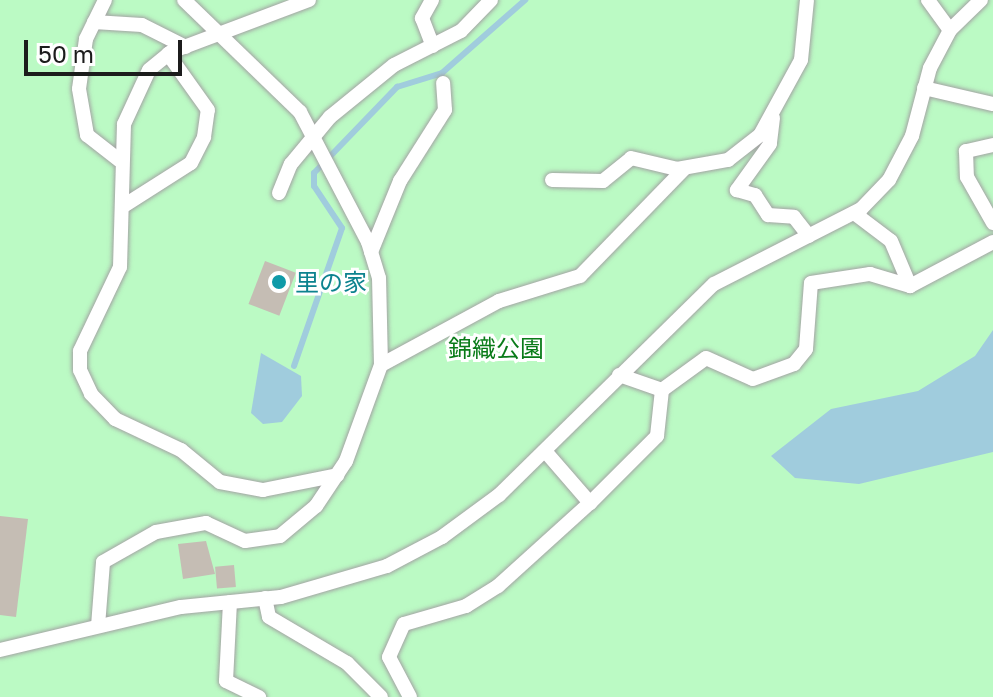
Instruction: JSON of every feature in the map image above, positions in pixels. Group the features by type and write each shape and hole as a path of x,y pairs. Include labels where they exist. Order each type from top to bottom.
{"street":[{"path":"105,0 79,64 82,116 87,135 119,160"},
{"path":"98,626 103,562 187,523 245,541 280,536 338,475 381,365 383,316 371,252 326,160 286,93 184,0"},
{"path":"309,0 168,54 135,96 119,160 125,205 120,267 80,351 91,394 115,419 181,450 220,482 263,490 338,475"},
{"path":"432,0 422,18 433,46"},
{"path":"279,193 314,138 367,85 461,31 491,0"},
{"path":"552,180 603,181 631,158 684,169 728,160 760,135 801,60 807,0"},
{"path":"928,0 950,30"},
{"path":"0,650 98,626 265,598 387,566 442,537 545,451 714,284 854,213 889,180 950,30 981,0"},
{"path":"94,22 142,25 186,47"},
{"path":"125,205 191,163 204,137 208,110 168,54"},
{"path":"371,252 394,192 445,110 443,83"},
{"path":"924,88 993,104"},
{"path":"773,110 770,144 737,190 755,195 768,215 794,217 809,236"},
{"path":"993,145 966,151 967,177 993,223"},
{"path":"381,365 499,301 580,276 684,169"},
{"path":"854,213 891,241 910,286"},
{"path":"410,697 389,657 404,624 466,606 498,586 590,503 657,436 662,390 706,358 753,379 794,364 806,349 811,283 870,274 910,286 993,242"},
{"path":"619,375 662,390"},
{"path":"545,451 590,503"},
{"path":"265,598 269,617 347,663 381,697"},
{"path":"230,602 226,681 259,697"}],"green space":[{"name":"錦織公園","path":"0,0 993,0 993,697 0,697"}],"water":[{"path":"993,330 993,452 859,484 795,478 771,456 831,409 918,391 975,356"},
{"path":"261,353 301,376 302,396 282,422 263,424 251,413"}],"building":[{"path":"265,261 296,273 279,316 249,304"},
{"path":"0,516 28,519 16,617 0,615"},
{"path":"206,541 215,574 183,579 178,544"},
{"path":"234,565 236,587 217,589 215,567"}],"waterway":[{"path":"294,366 342,228 314,186 314,173 397,87 442,73 525,0"}],"place":[{"name":"里の家","path":"279,282"}]}
